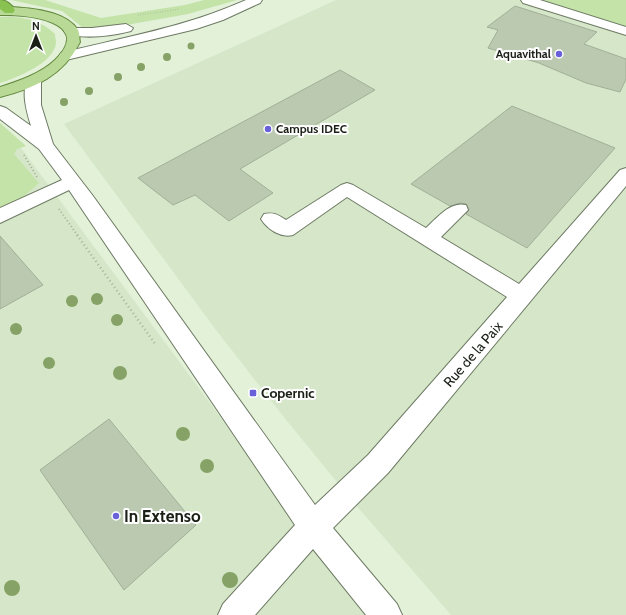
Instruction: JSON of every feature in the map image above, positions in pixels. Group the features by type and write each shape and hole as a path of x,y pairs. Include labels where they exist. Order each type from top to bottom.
{"main road":[{"path":"0,92 34,80 53,68 66,56 73,43 71,31 63,22 49,16 3,8"}],"street":[{"path":"527,0 626,31"},
{"path":"71,31 114,31 184,18 253,1"},
{"path":"66,56 191,26 218,18 253,1"},
{"path":"34,80 32,95 33,109 45,146"},
{"path":"0,111 45,146 72,182 313,527 386,615"},
{"name":"Rue de la Paix","path":"234,615 313,527 378,464 626,174"},
{"path":"0,216 72,182"},
{"path":"271,219 286,230 347,189 522,296"},
{"path":"427,238 459,210"}],"shaded area":[{"path":"336,0 626,0 626,615 451,615 355,504 287,421 216,330 64,124"},
{"path":"18,144 367,615 0,615 0,152"}],"green space":[{"path":"11,0 45,0 101,18 185,5 204,0 237,0 188,14 98,30 82,27 62,11"},
{"path":"544,0 626,0 626,27 553,4"},
{"path":"0,17 15,17 36,22 55,34 56,43 54,50 42,63 33,69 0,83"},
{"path":"0,123 26,146 17,149 14,154 39,183 22,198 0,209"}],"building":[{"name":"Aquavithal","path":"515,6 597,32 584,44 626,59 626,79 620,92 586,83 539,63 488,48 498,30 487,27"},
{"name":"Campus IDEC","path":"340,70 375,90 240,169 273,193 229,221 195,195 173,205 138,178"},
{"path":"512,106 615,148 527,248 466,214 469,209 466,204 460,203 450,206 411,184"},
{"path":"0,236 43,285 0,309"},
{"path":"109,419 196,525 124,590 40,470"}],"place":[{"name":"Aquavithal","path":"559,54"},
{"name":"Campus IDEC","path":"268,129"},
{"name":"Copernic","path":"253,393"},
{"name":"In Extenso","path":"116,516"}]}
